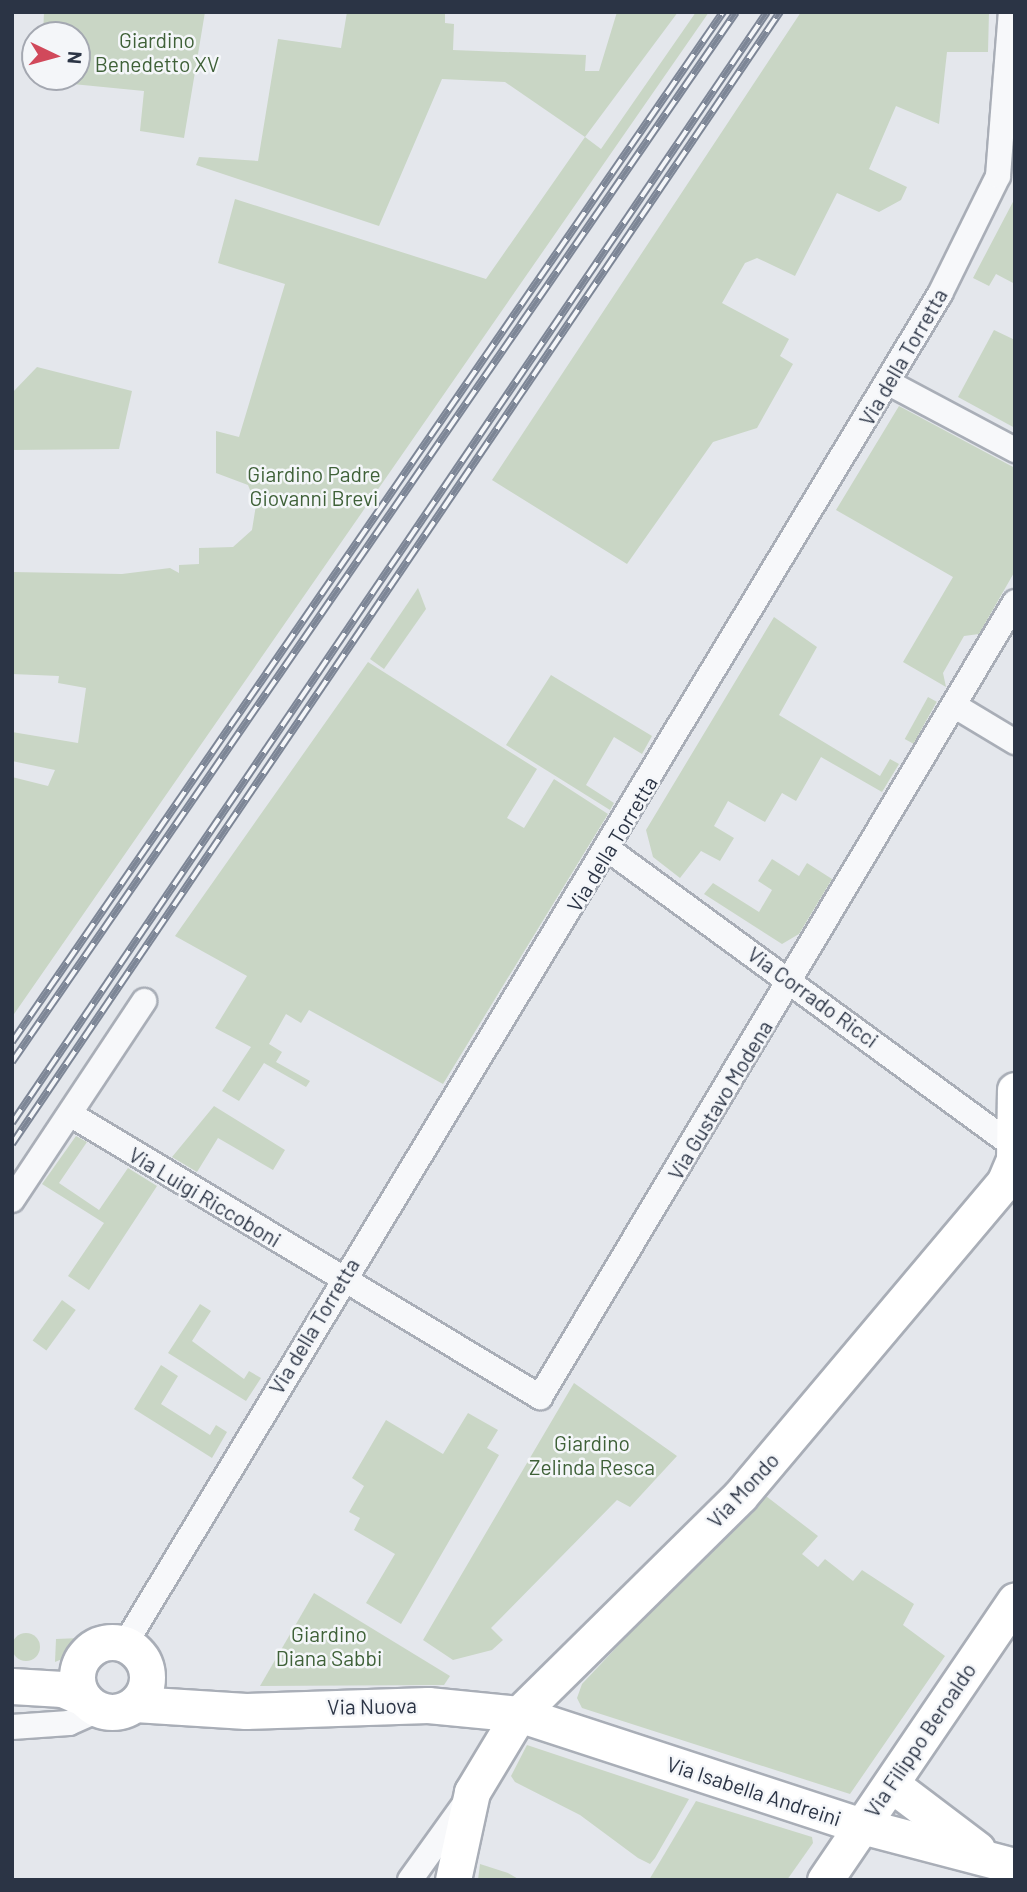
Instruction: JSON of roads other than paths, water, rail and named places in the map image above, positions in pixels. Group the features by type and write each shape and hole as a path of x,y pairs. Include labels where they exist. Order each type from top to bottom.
{"street":[{"name":"Via della Torretta","path":"135,1654 341,1281 609,850 889,383 998,176 1011,12"},
{"path":"889,383 1015,450"},
{"name":"Via Gustavo Modena","path":"341,1281 540,1397 792,980 1015,602"},
{"path":"955,706 1015,742"},
{"name":"Via Corrado Ricci","path":"609,850 792,980 1015,1147"},
{"path":"12,1200 144,1001"},
{"name":"Via Mondo","path":"453,1880 472,1793 519,1714 740,1496 1004,1184 1015,1147 1015,1090"},
{"name":"Via Luigi Riccoboni","path":"70,1114 341,1281"},
{"name":"Via Filippo Beroaldo","path":"825,1880 1015,1600"},
{"path":"12,1680 56,1674 80,1660 97,1644 135,1654 147,1683 135,1704 113,1713 62,1689 12,1686"},
{"name":"Via Nuova","path":"135,1654 173,1690 225,1710"},
{"path":"80,1660 77,1684 90,1704"},
{"path":"12,1727 69,1723 90,1704"},
{"name":"Via Nuova","path":"135,1704 225,1710 428,1705 519,1714"},
{"name":"Via Isabella Andreini","path":"519,1714 862,1826 1003,1863"},
{"name":"Via Isabella Andreini","path":"891,1784 1003,1863"},
{"path":"410,1880 472,1793"}],"railway":[{"path":"12,1042 723,12"},
{"path":"12,1062 736,12"},
{"path":"12,1123 767,12"},
{"path":"12,1144 780,12"}],"park label":[{"name":"Giardino Benedetto XV","path":"157,52"},
{"name":"Giardino Padre Giovanni Brevi","path":"314,486"},
{"name":"Giardino Zelinda Resca","path":"592,1455"},
{"name":"Giardino Diana Sabbi","path":"329,1646"}]}
